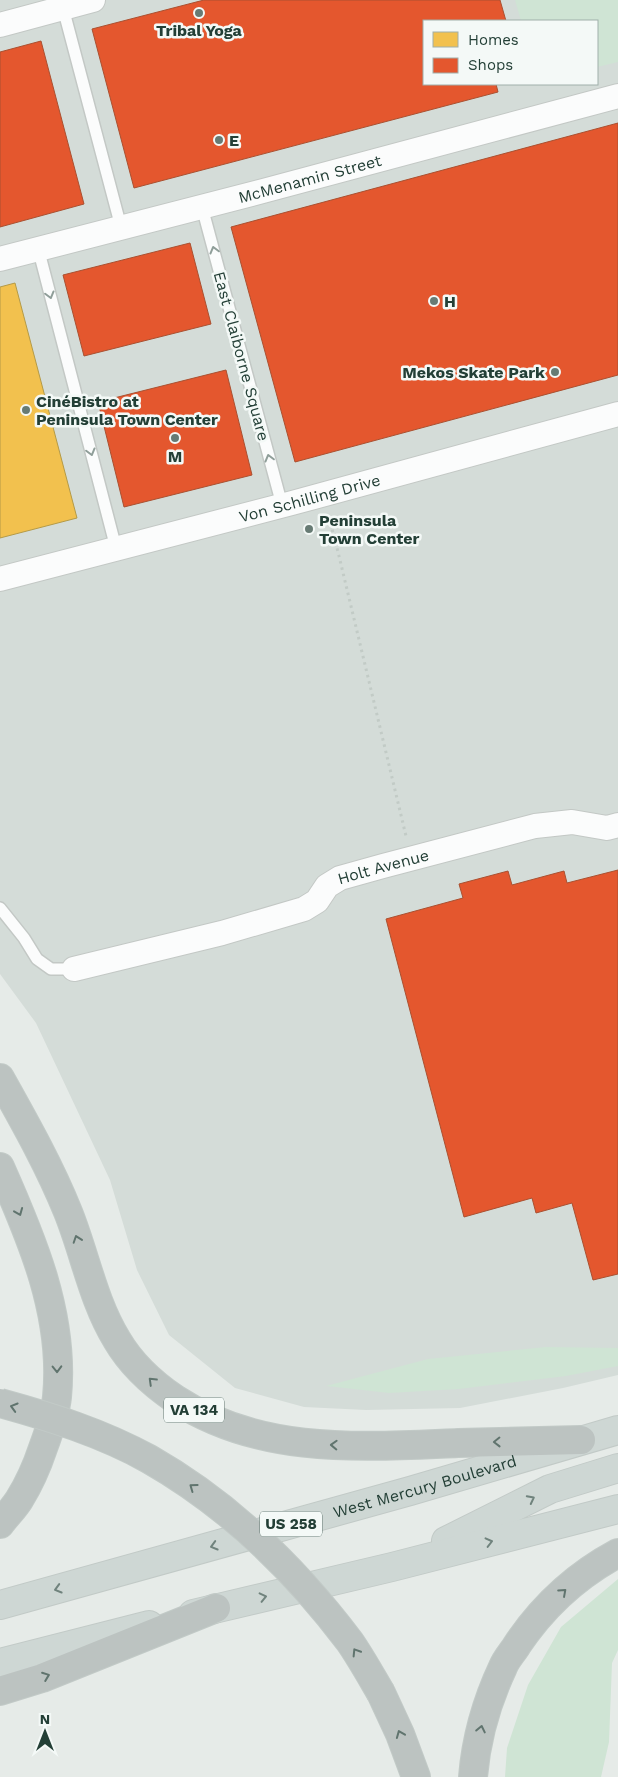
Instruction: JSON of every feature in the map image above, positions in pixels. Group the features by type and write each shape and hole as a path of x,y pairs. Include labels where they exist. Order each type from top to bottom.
{"highway":[{"name":"VA 134","path":"0,1078 34,1139 68,1211 103,1314 118,1341 136,1365 159,1388 190,1408 219,1423 248,1433 283,1441 318,1444 374,1446 581,1440"},
{"path":"0,1167 20,1213 52,1308 57,1344 58,1374 57,1398 51,1426 38,1464 19,1500 0,1524"},
{"path":"0,1403 58,1419 147,1458 185,1482 222,1509 263,1543 316,1598 351,1643 382,1693 416,1777"},
{"path":"473,1777 474,1763 485,1713 503,1666 526,1632 549,1605 574,1582 601,1562 618,1553"},
{"path":"0,1691 42,1678 216,1608"}],"main road":[{"name":"West Mercury Boulevard","path":"0,1605 410,1491 618,1430"},
{"path":"392,1567 550,1489 618,1468"},
{"path":"0,1663 216,1608 392,1567 618,1509"}],"street":[{"path":"0,25 93,0"},
{"name":"McMenamin Street","path":"0,259 618,96"},
{"name":"Von Schilling Drive","path":"0,578 282,505 618,414"},
{"name":"Holt Avenue","path":"74,969 222,933 304,909 316,900 327,886 340,878 535,826 572,822 607,828 618,825"}],"lane":[{"path":"64,8 122,227"},
{"name":"East Claiborne Square","path":"202,207 282,505"},
{"path":"38,248 116,548"},
{"path":"0,908 24,938 36,959 51,969 74,969"}],"path":[{"path":"328,514 340,556 411,859"}],"shaded area":[{"name":"Peninsula Town Center","path":"0,0 618,0 618,1375 460,1408 366,1410 304,1407 235,1388 169,1335 137,1270 110,1180 36,1023 0,974"}],"green space":[{"path":"515,0 618,0 618,62 598,67 598,20 521,20"},
{"path":"546,1347 618,1348 618,1366 566,1376 459,1389 389,1393 326,1386 428,1359"},
{"path":"618,1579 618,1650 612,1663 609,1742 601,1777 505,1777 507,1748 528,1685 561,1627"}],"building: Homes":[{"path":"15,283 77,518 0,538 0,287"}],"building: Shops":[{"name":"E","path":"204,0 500,0 506,20 423,20 423,85 496,85 498,92 134,188 92,29"},
{"path":"41,41 84,204 0,227 0,52"},
{"name":"H","path":"618,123 618,375 295,462 231,227"},
{"path":"190,243 211,324 84,356 63,275"},
{"name":"M","path":"226,370 252,475 124,507 98,402"},
{"path":"618,870 618,1274 593,1280 572,1203 536,1213 532,1198 464,1217 386,919 463,898 459,884 508,871 512,885 564,871 567,883"}],"place":[{"name":"Tribal Yoga","path":"199,13"},
{"name":"E","path":"219,140"},
{"name":"H","path":"434,301"},
{"name":"Mekos Skate Park","path":"555,372"},
{"name":"CinéBistro at Peninsula Town Center","path":"26,410"},
{"name":"M","path":"175,438"},
{"name":"Peninsula Town Center","path":"309,529"}]}
